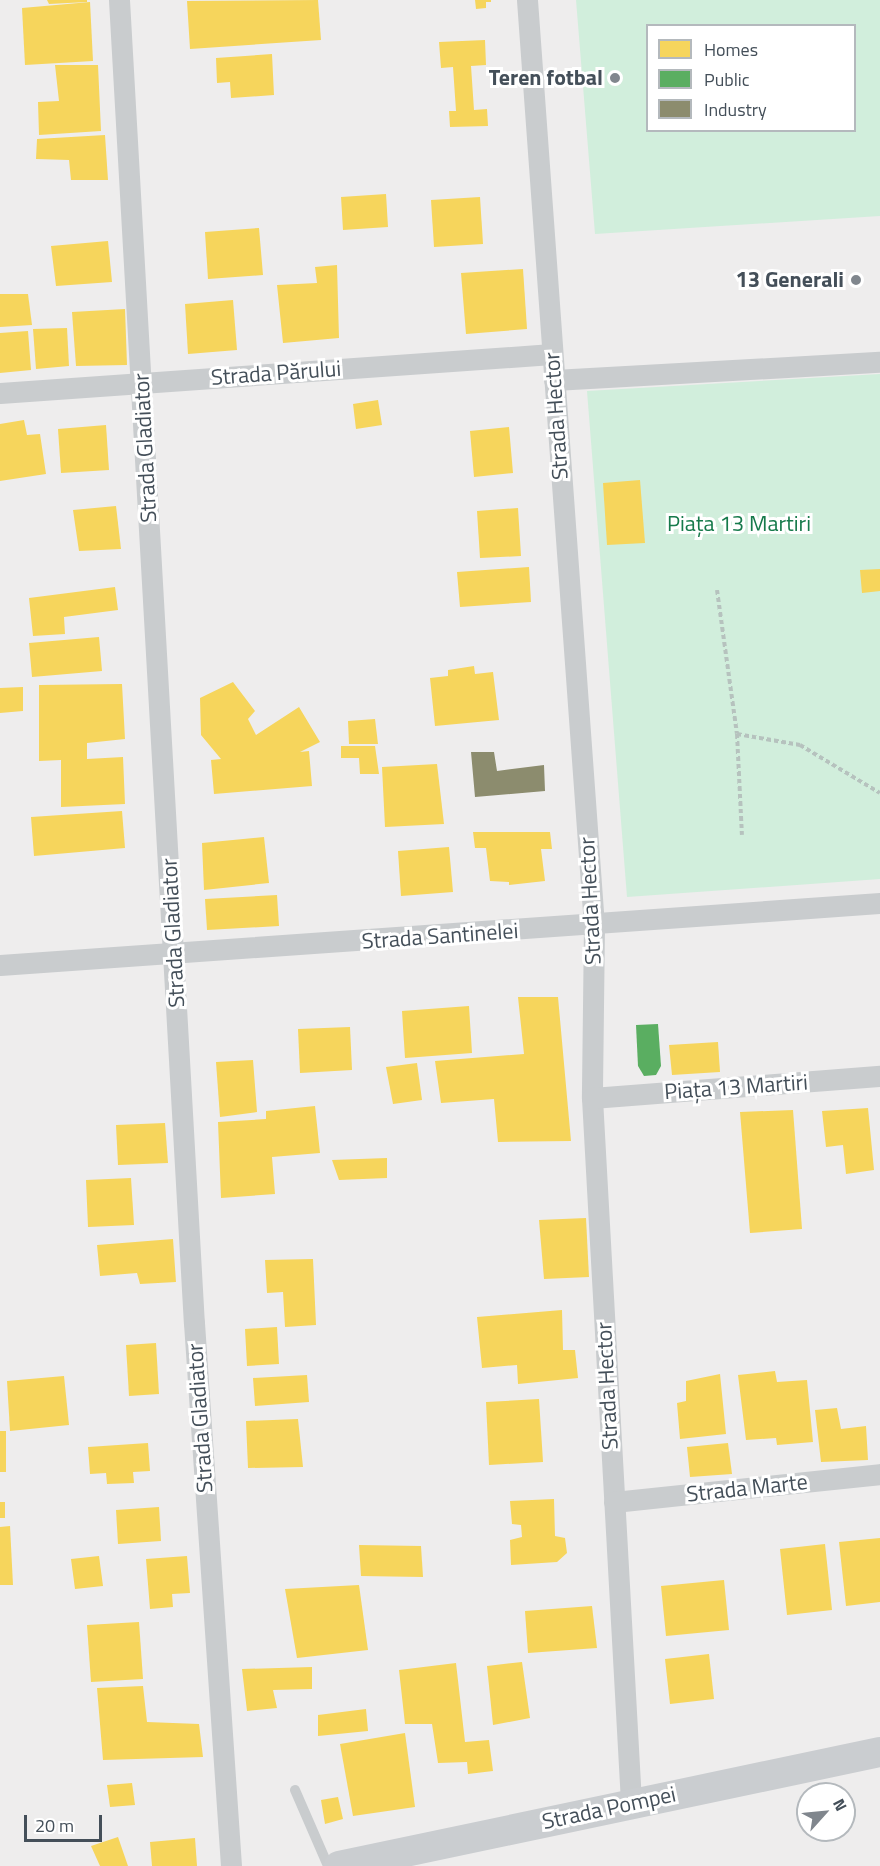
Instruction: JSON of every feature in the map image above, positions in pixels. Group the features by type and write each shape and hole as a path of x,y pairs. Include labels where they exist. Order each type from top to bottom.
{"main road":[{"name":"Strada Pompei","path":"339,1866 880,1752"}],"street":[{"name":"Strada Gladiator","path":"118,0 175,955 194,1323 231,1866"},
{"name":"Strada Hector","path":"527,0 594,925 592,1098 631,1803"},
{"name":"Strada Părului","path":"0,393 552,354"},
{"path":"554,380 880,362"},
{"name":"Strada Santinelei","path":"0,965 175,955 880,903"},
{"name":"Piața 13 Martiri","path":"592,1098 880,1076"},
{"name":"Strada Marte","path":"614,1502 880,1474"}],"lane":[{"path":"295,1790 328,1866"}],"path":[{"path":"717,590 737,734 742,835"},
{"path":"737,734 800,745 880,793"}],"green space":[{"name":"Teren fotbal","path":"576,0 880,0 880,216 595,234"},
{"name":"Piața 13 Martiri","path":"880,374 880,879 627,897 587,391"}],"building: Homes":[{"path":"47,0 87,0 87,2 49,4"},
{"path":"318,0 321,40 190,49 187,1"},
{"path":"475,0 491,0 491,2 486,2 486,8 476,9"},
{"path":"90,2 93,61 25,65 22,8"},
{"path":"485,40 486,65 471,66 474,110 487,109 488,126 450,127 449,111 456,111 453,67 441,68 439,42"},
{"path":"272,54 274,95 231,98 230,82 217,83 216,58"},
{"path":"55,65 98,65 101,131 39,135 38,102 59,101"},
{"path":"105,135 108,180 71,180 69,160 36,159 37,139"},
{"path":"386,194 388,227 343,230 341,197"},
{"path":"480,197 483,244 434,247 431,200"},
{"path":"259,228 263,275 208,279 205,232"},
{"path":"108,241 112,282 56,286 51,246"},
{"path":"337,265 339,338 283,343 277,285 317,283 315,267"},
{"path":"523,269 527,329 466,334 461,273"},
{"path":"0,294 28,294 32,325 0,327"},
{"path":"233,300 237,350 188,354 185,304"},
{"path":"125,309 127,365 76,366 72,312"},
{"path":"67,328 69,366 36,369 33,329"},
{"path":"28,331 31,370 0,373 0,333"},
{"path":"378,400 382,425 356,429 353,404"},
{"path":"24,420 27,435 40,434 46,474 0,481 0,424"},
{"path":"106,425 109,470 61,473 58,429"},
{"path":"509,427 513,473 474,477 470,431"},
{"path":"640,480 645,543 607,545 603,483"},
{"path":"116,506 121,549 79,551 73,510"},
{"path":"518,508 521,556 480,558 477,511"},
{"path":"529,567 531,602 460,607 457,572"},
{"path":"880,569 880,591 862,593 860,570"},
{"path":"115,587 118,610 64,617 65,634 33,636 29,598"},
{"path":"99,637 102,671 32,677 29,643"},
{"path":"474,666 475,674 493,672 499,720 435,726 430,678 448,676 448,670"},
{"path":"233,682 255,711 248,719 256,735 299,707 320,742 300,752 309,751 312,786 214,794 211,760 221,759 201,735 200,698"},
{"path":"122,684 125,739 87,743 87,759 123,757 125,804 61,807 61,760 39,761 39,685"},
{"path":"23,687 23,711 0,713 0,688"},
{"path":"375,719 378,744 349,744 348,721"},
{"path":"341,746 375,746 379,774 360,774 359,758 341,758"},
{"path":"437,764 444,824 385,827 382,767"},
{"path":"122,811 125,848 34,856 31,817"},
{"path":"473,832 550,832 552,849 541,849 545,881 509,885 509,882 490,881 486,848 475,848"},
{"path":"264,837 269,883 204,890 202,843"},
{"path":"449,847 453,892 401,896 398,851"},
{"path":"277,895 279,926 207,930 205,899"},
{"path":"518,997 558,997 571,1141 498,1142 494,1099 441,1103 435,1061 524,1054"},
{"path":"469,1006 472,1053 405,1058 402,1011"},
{"path":"350,1027 352,1070 300,1073 298,1029"},
{"path":"718,1042 720,1072 672,1075 669,1045"},
{"path":"253,1060 257,1112 220,1117 216,1062"},
{"path":"417,1063 422,1100 393,1104 386,1067"},
{"path":"315,1106 320,1153 272,1157 275,1194 221,1198 218,1122 266,1119 266,1111"},
{"path":"868,1108 874,1170 846,1174 843,1145 826,1147 822,1111"},
{"path":"793,1110 802,1229 750,1233 740,1112"},
{"path":"165,1123 168,1163 118,1165 116,1125"},
{"path":"387,1158 387,1178 339,1180 332,1160"},
{"path":"131,1178 134,1225 88,1227 86,1180"},
{"path":"586,1218 589,1277 544,1279 539,1220"},
{"path":"173,1239 176,1282 140,1284 137,1273 100,1276 97,1245"},
{"path":"313,1259 316,1325 285,1327 283,1292 267,1293 265,1260"},
{"path":"562,1310 563,1350 575,1350 578,1378 518,1384 517,1365 482,1368 477,1317"},
{"path":"277,1327 279,1364 247,1366 245,1329"},
{"path":"156,1343 159,1394 129,1396 126,1345"},
{"path":"775,1371 777,1382 807,1380 813,1442 777,1445 776,1438 746,1440 738,1375"},
{"path":"720,1374 726,1434 680,1439 677,1403 686,1401 686,1381"},
{"path":"307,1375 309,1402 255,1406 253,1378"},
{"path":"64,1376 69,1425 10,1431 7,1381"},
{"path":"539,1399 543,1462 489,1465 486,1402"},
{"path":"837,1408 841,1429 866,1426 868,1460 821,1462 815,1410"},
{"path":"298,1419 303,1467 248,1468 246,1421"},
{"path":"0,1431 6,1431 6,1472 0,1472"},
{"path":"148,1443 150,1471 133,1472 134,1483 107,1484 106,1473 90,1474 88,1447"},
{"path":"728,1443 732,1474 690,1477 687,1447"},
{"path":"554,1499 555,1536 565,1538 567,1553 557,1562 511,1565 510,1540 522,1537 521,1525 512,1524 510,1501"},
{"path":"0,1502 5,1502 5,1518 0,1518"},
{"path":"159,1507 161,1541 118,1544 116,1510"},
{"path":"10,1526 13,1585 0,1585 0,1527"},
{"path":"880,1538 880,1602 846,1606 839,1542"},
{"path":"825,1544 832,1610 787,1615 780,1549"},
{"path":"359,1545 421,1546 423,1577 361,1576"},
{"path":"99,1556 103,1586 75,1589 71,1559"},
{"path":"187,1556 190,1593 172,1594 173,1607 150,1609 146,1559"},
{"path":"724,1580 729,1630 666,1636 661,1586"},
{"path":"359,1585 368,1650 297,1658 285,1589"},
{"path":"592,1606 597,1648 528,1653 525,1611"},
{"path":"139,1622 143,1679 91,1682 87,1625"},
{"path":"709,1654 714,1699 670,1704 665,1659"},
{"path":"522,1662 530,1718 493,1725 487,1666"},
{"path":"456,1663 465,1742 489,1740 493,1771 468,1774 467,1762 438,1763 432,1724 405,1724 399,1670"},
{"path":"312,1667 312,1689 273,1690 277,1708 247,1711 242,1669"},
{"path":"143,1686 147,1722 199,1724 203,1757 103,1760 97,1688"},
{"path":"366,1709 368,1731 318,1736 318,1715"},
{"path":"405,1733 415,1807 353,1816 340,1744"},
{"path":"132,1783 135,1805 110,1807 107,1785"},
{"path":"338,1797 343,1819 325,1824 321,1800"},
{"path":"118,1837 128,1866 100,1866 91,1846"},
{"path":"195,1838 197,1866 152,1866 150,1842"}],"building: Public":[{"path":"658,1024 661,1066 656,1075 644,1076 638,1066 636,1025"}],"building: Industry":[{"path":"471,752 494,752 497,771 544,765 545,791 475,797"}],"place":[{"name":"Teren fotbal","path":"615,78"},
{"name":"13 Generali","path":"856,280"}]}
